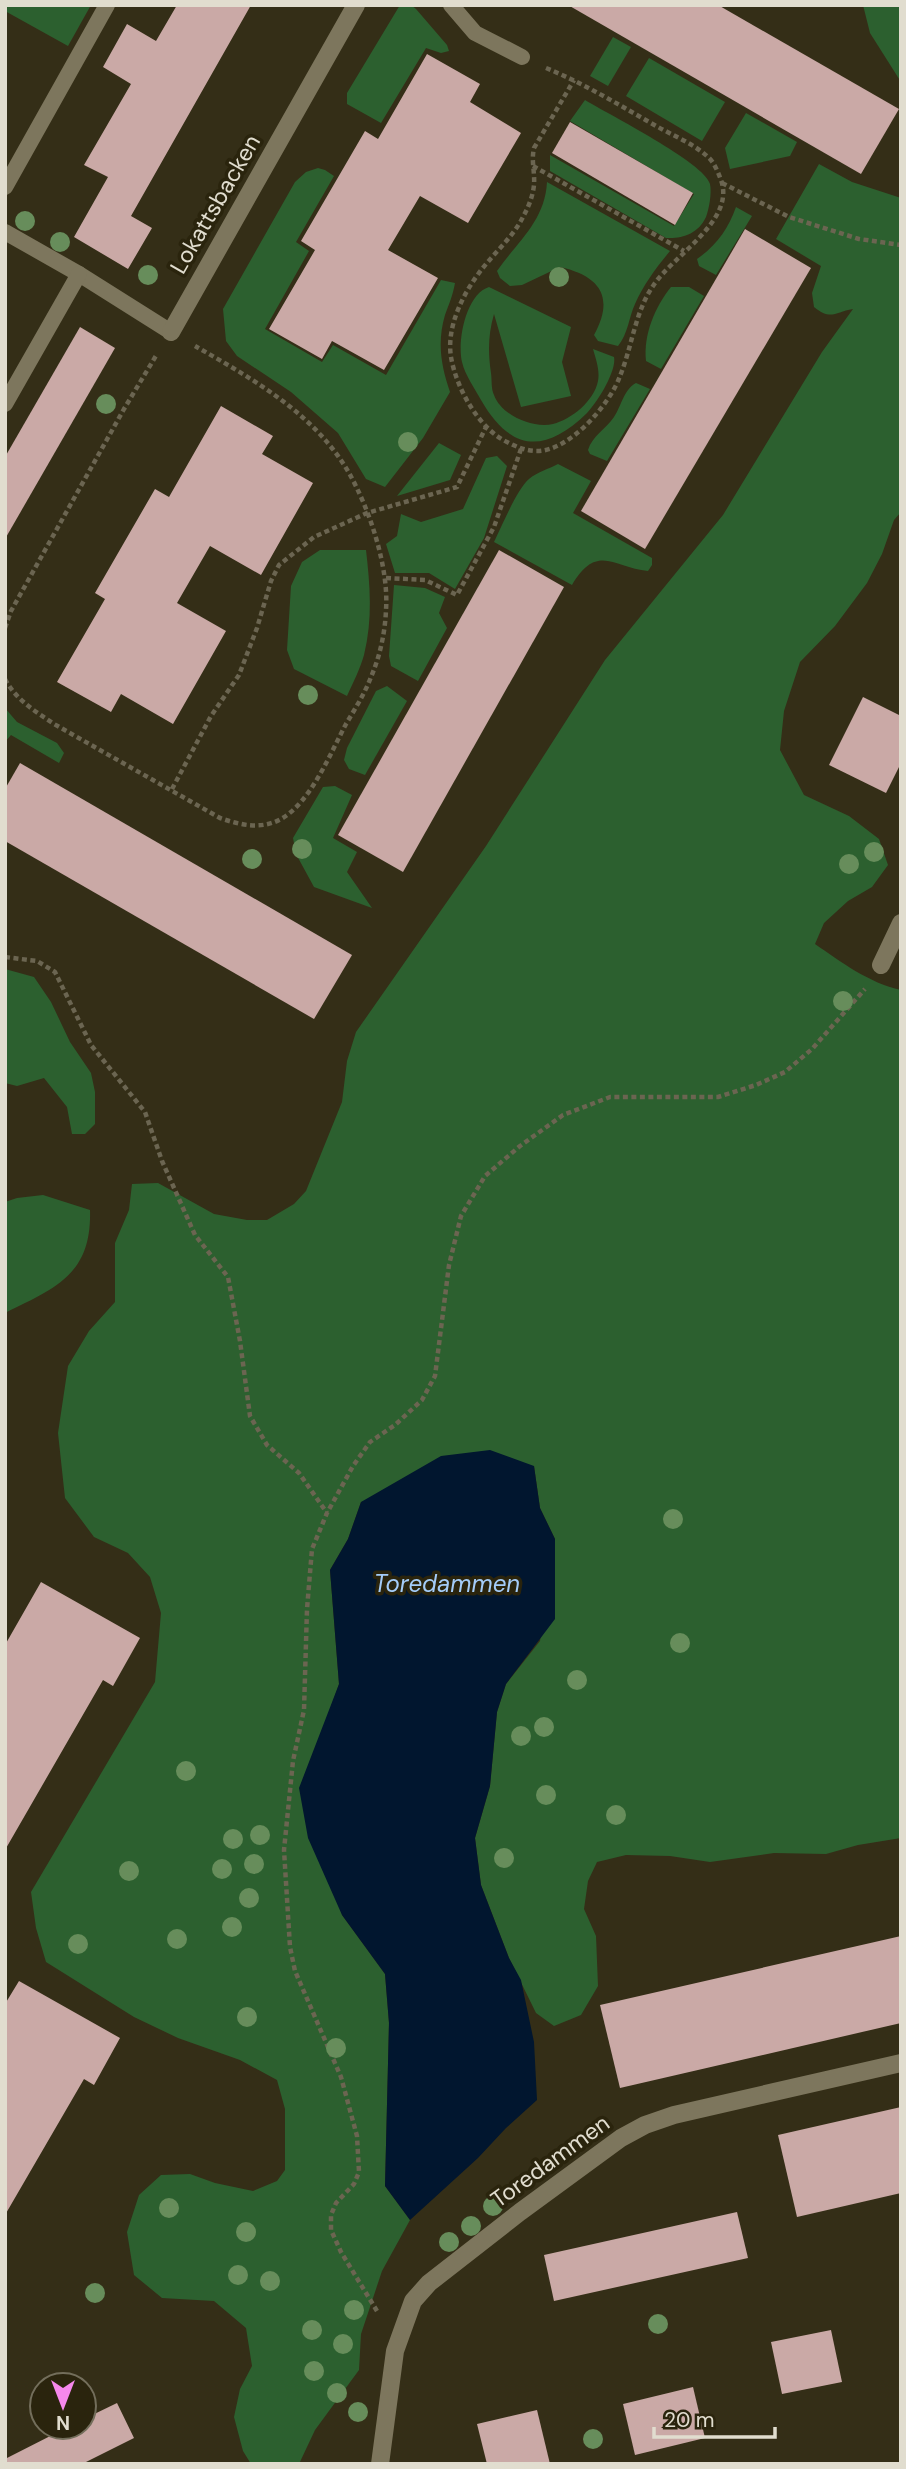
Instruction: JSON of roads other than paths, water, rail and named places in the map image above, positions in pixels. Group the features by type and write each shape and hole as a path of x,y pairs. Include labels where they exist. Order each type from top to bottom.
{"street":[{"name":"Lokattsbacken","path":"171,332 356,5"},
{"path":"881,965 901,923"},
{"name":"Toredammen","path":"380,2464 396,2350 403,2324 414,2301 429,2283 520,2212 621,2138 645,2125 687,2112 901,2063"}],"lane":[{"path":"5,187 107,5"},
{"path":"451,5 475,33 522,57"},
{"path":"5,232 79,274 171,332"},
{"path":"5,404 79,274"}],"water":[{"name":"Toredammen","path":"490,1450 534,1466 540,1508 555,1539 555,1619 506,1684 497,1712 490,1786 475,1838 481,1885 509,1958 521,1980 534,2042 537,2100 410,2220 385,2186 389,2023 385,1974 342,1915 308,1838 299,1788 339,1684 330,1570 348,1539 361,1502 441,1456"}]}
